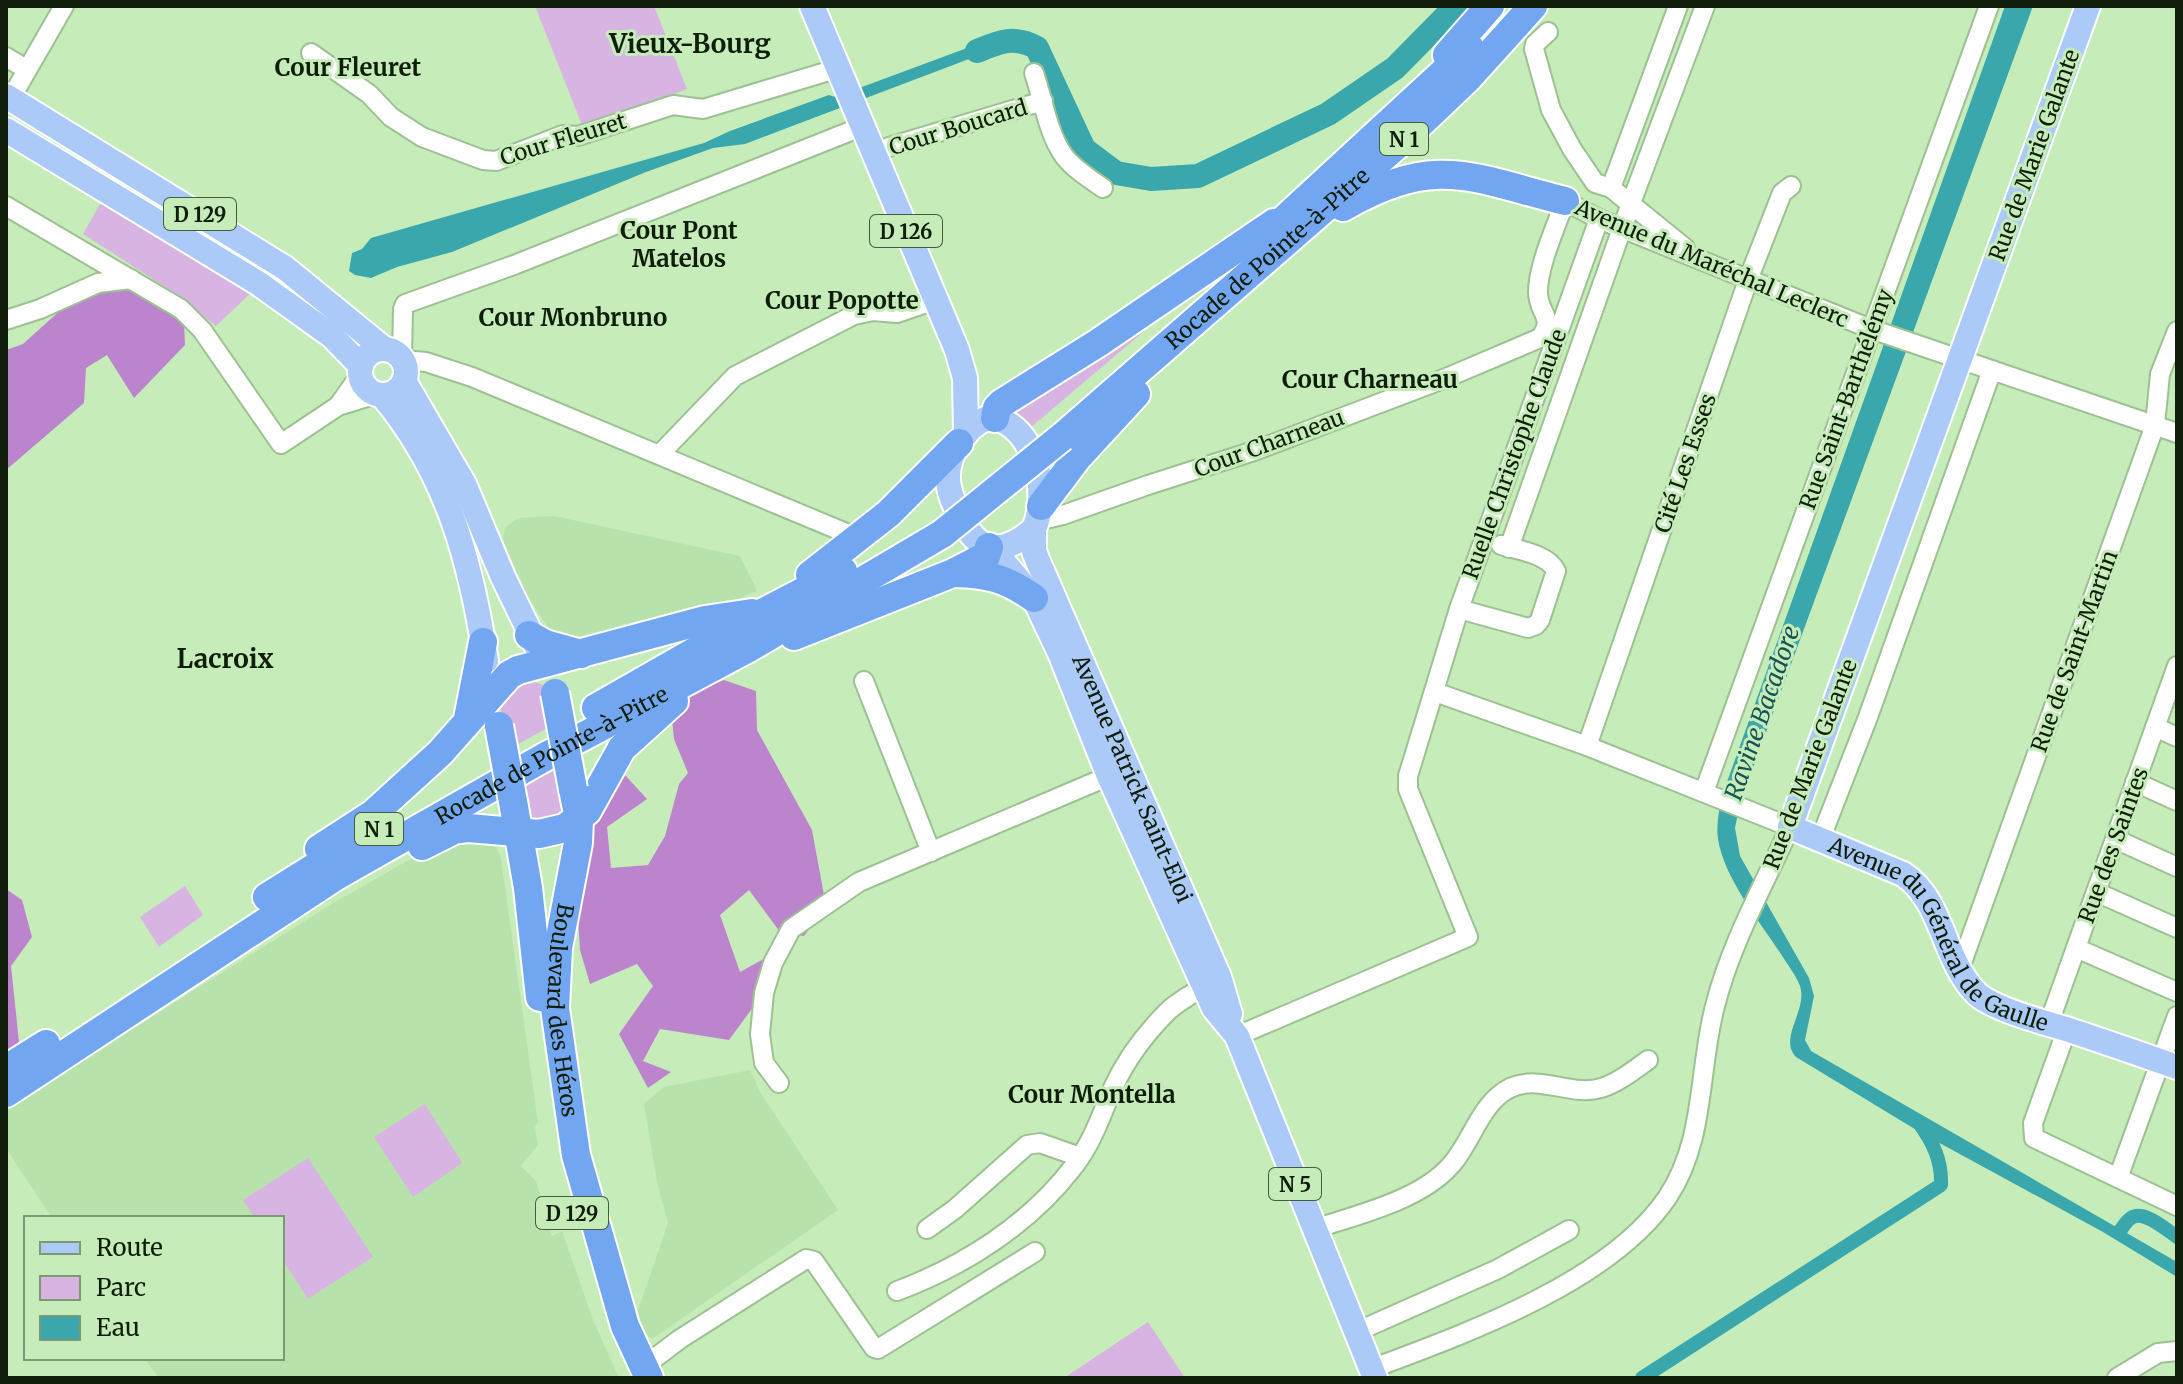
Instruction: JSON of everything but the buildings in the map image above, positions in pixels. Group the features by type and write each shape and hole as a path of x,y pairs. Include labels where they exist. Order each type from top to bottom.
{"highway":[{"path":"1381,130 1388,117 1490,6"},
{"name":"Rocade de Pointe-à-Pitre","path":"1057,431 1288,214 1463,56 1509,6"},
{"name":"Rocade de Pointe-à-Pitre","path":"1057,431 1273,254 1436,109 1533,6"},
{"path":"1037,518 1077,458 1202,325 1273,254 1346,205 1372,190 1420,175 1440,173 1459,174 1565,201"},
{"path":"1202,325 1287,250 1346,205"},
{"path":"993,417 1002,403 1086,351 1288,214"},
{"name":"N 1","path":"937,527 1057,431"},
{"path":"735,616 803,584 888,514 962,438"},
{"name":"Rocade de Pointe-à-Pitre","path":"6,1093 265,910 336,854 766,611 803,584 937,527"},
{"name":"Rocade de Pointe-à-Pitre","path":"6,1069 265,910 550,754 738,656 937,527"},
{"path":"265,910 339,887 454,830 517,820 555,832 579,819 622,748 653,717 738,656 953,573 986,556 993,547"},
{"path":"953,573 999,578 1011,582 1034,598"},
{"path":"265,910 284,871 373,814 440,753 509,675 705,620 766,611"},
{"path":"529,635 554,648 582,654"},
{"path":"467,724 483,642"},
{"name":"Boulevard des Héros","path":"546,665 555,693 579,819 578,843 558,948 555,1008 576,1155 640,1374"},
{"name":"Boulevard des Héros","path":"493,694 517,820 562,1176 607,1328 640,1374"}],"main road":[{"name":"D 126","path":"812,6 965,378 993,417"},
{"name":"Rue de Marie Galante","path":"1790,827 2088,6"},
{"name":"Boulevard des Héros","path":"8,97 285,268 401,361 464,484 529,635 546,665"},
{"name":"D 129","path":"6,130 258,283 332,336 360,370 366,387 380,395"},
{"path":"360,370 369,353 401,361 394,392 380,395"},
{"name":"D 126","path":"962,438 965,378"},
{"name":"Boulevard des Héros","path":"380,395 412,434 453,515 469,567 493,694"},
{"path":"993,417 1015,429 1029,448 1038,473 1037,518 1014,542 993,547 972,536 948,486 949,467 962,438 975,424 993,417"},
{"name":"Avenue Patrick Saint-Eloi","path":"1037,518 1034,551 1037,559 1212,982"},
{"name":"Avenue Patrick Saint-Eloi","path":"993,547 1034,598 1060,653 1109,776 1212,982 1229,1003 1234,1032 1373,1374"},
{"name":"Avenue du Général de Gaulle","path":"1790,827 1903,874 1912,881 1960,968 1983,999 2169,1064"}],"street":[{"path":"8,97 64,6"},
{"path":"1565,201 1603,186 1678,6"},
{"path":"1509,548 1622,227 1705,6"},
{"name":"Rue Saint-Barthélémy","path":"1708,793 1876,331 1989,6"},
{"path":"1548,32 1534,49 1551,110 1572,149 1603,186 1631,203 1697,257"},
{"name":"Cour Fleuret","path":"311,53 369,94 391,117 422,137 483,160 496,161 563,135 578,136 673,105 703,109 842,76"},
{"path":"6,57 26,69"},
{"path":"1034,73 1064,155 1076,169 1103,188"},
{"name":"Cour Boucard","path":"872,152 1043,101"},
{"path":"846,533 472,377 401,361 405,304 514,265 859,120"},
{"name":"Cité Les Esses","path":"1587,746 1748,280 1782,193 1791,186"},
{"name":"Avenue du Maréchal Leclerc","path":"1565,201 1599,219 1876,331 2177,433"},
{"name":"Cour Charneau","path":"1037,518 1063,515 1254,451 1446,378 1540,338 1547,328 1547,319 1538,295 1539,280 1565,201"},
{"path":"6,206 181,309 202,330 281,444 338,406 380,395"},
{"name":"Ruelle Christophe Claude","path":"1234,1032 1468,937 1408,789 1408,776 1459,609 1599,219"},
{"path":"6,320 40,309 98,283 131,279"},
{"path":"660,454 735,376 854,315 878,310 897,313 935,300"},
{"name":"Rue de Saint-Martin","path":"1960,968 2155,425 2160,374 2177,331"},
{"path":"338,406 360,370"},
{"path":"1820,840 1868,717 1992,370"},
{"path":"1459,609 1528,628 1536,625 1555,576 1555,567 1543,559 1483,540"},
{"name":"Rue des Saintes","path":"2118,1178 2034,1138 2033,1123 2076,948 2176,673"},
{"path":"864,681 931,852"},
{"name":"Avenue du Général de Gaulle","path":"1435,692 1587,746 1790,827"},
{"path":"2155,727 2177,737"},
{"path":"779,1083 764,1063 760,1034 764,993 773,963 791,929 859,882 1109,776"},
{"path":"2135,782 2177,801"},
{"name":"Rue de Marie Galante","path":"1373,1374 1537,1299 1618,1249 1643,1227 1667,1198 1689,1153 1699,1114 1715,1004 1723,978 1790,827"},
{"path":"2115,839 2177,867"},
{"path":"2096,892 2177,928"},
{"path":"2076,948 2177,992"},
{"path":"897,1291 935,1277 987,1246 1043,1201 1080,1157 1130,1056 1170,1009 1212,982"},
{"path":"2177,1016 2169,1064 2118,1178 2177,1206"},
{"path":"1314,1229 1372,1211 1421,1189 1449,1168 1488,1108 1510,1088 1538,1083 1600,1089 1648,1060"},
{"path":"927,1229 955,1209 1027,1145 1040,1143 1080,1157"},
{"path":"1356,1332 1498,1269 1569,1230"},
{"path":"640,1374 680,1339 806,1259 814,1261 874,1348 878,1349 1035,1252"},
{"path":"2117,1378 2168,1352"}],"shaded area":[{"path":"129,284 184,322 185,345 134,398 107,355 86,368 84,403 6,470 6,350 23,344 74,298"},
{"path":"554,516 740,556 757,591 734,601 578,645 554,637 527,595 503,540 505,527 518,518"},
{"path":"724,680 756,691 757,730 812,830 826,906 804,936 780,932 749,890 720,915 740,972 769,956 778,973 729,1040 660,1029 643,1061 671,1072 648,1088 619,1034 653,986 637,964 590,984 580,950 576,887 596,807 653,725 625,775 647,799 607,827 611,868 648,865 665,836 679,784 688,773 674,739 671,710 699,689"},
{"path":"446,839 494,842 501,858 538,1123 535,1127 538,1145 521,1166 536,1181 552,1236 562,1231 593,1320 619,1378 159,1378 146,1360 284,1360 284,1216 51,1216 6,1148 6,1108 335,902"},
{"path":"6,889 22,900 32,937 11,966 19,1042 6,1051"},
{"path":"750,1070 761,1094 838,1210 652,1339 634,1322 668,1223 657,1182 644,1104 664,1087"}],"green space":[{"path":"535,6 654,6 687,89 584,130"},
{"path":"107,192 256,288 216,326 176,294 83,234"},
{"path":"1168,311 1030,428 1013,410"},
{"path":"526,679 543,685 549,696 553,725 511,748 501,710 502,698"},
{"path":"559,758 567,811 533,829 516,780"},
{"path":"185,886 203,915 159,947 140,917"},
{"path":"425,1104 462,1163 413,1197 374,1137"},
{"path":"308,1158 373,1257 308,1299 284,1262 284,1216 254,1216 243,1200"},
{"path":"1148,1322 1185,1378 1064,1378"}],"water":[{"name":"Ravine Bacadore","path":"2005,6 2033,6 1740,803 1735,828 1740,856 1809,978 1814,996 1805,1040 1811,1051 2177,1262 2177,1277 2103,1232 1923,1134 1796,1057 1790,1041 1800,1005 1800,986 1735,884 1718,839 1722,796"},
{"path":"994,38 1006,39 998,48 745,144 713,148 646,172 452,252 397,267 371,278 349,271 352,253 362,249 371,238 704,143 829,95 835,97"}],"waterway":[{"path":"977,51 1014,41 1037,48 1084,149 1116,173 1151,179 1198,176 1328,114 1395,68 1456,6"},
{"path":"1642,1378 1941,1185 1936,1152 1919,1123"},
{"path":"2119,1233 2129,1219 2142,1216 2177,1237"}],"district":[{"name":"Vieux-Bourg","path":"690,43"},
{"name":"Cour Fleuret","path":"348,67"},
{"name":"Cour Pont Matelos","path":"679,244"},
{"name":"Cour Popotte","path":"842,300"},
{"name":"Cour Monbruno","path":"573,317"},
{"name":"Cour Charneau","path":"1370,379"},
{"name":"Lacroix","path":"225,658"},
{"name":"Cour Montella","path":"1092,1094"}]}
